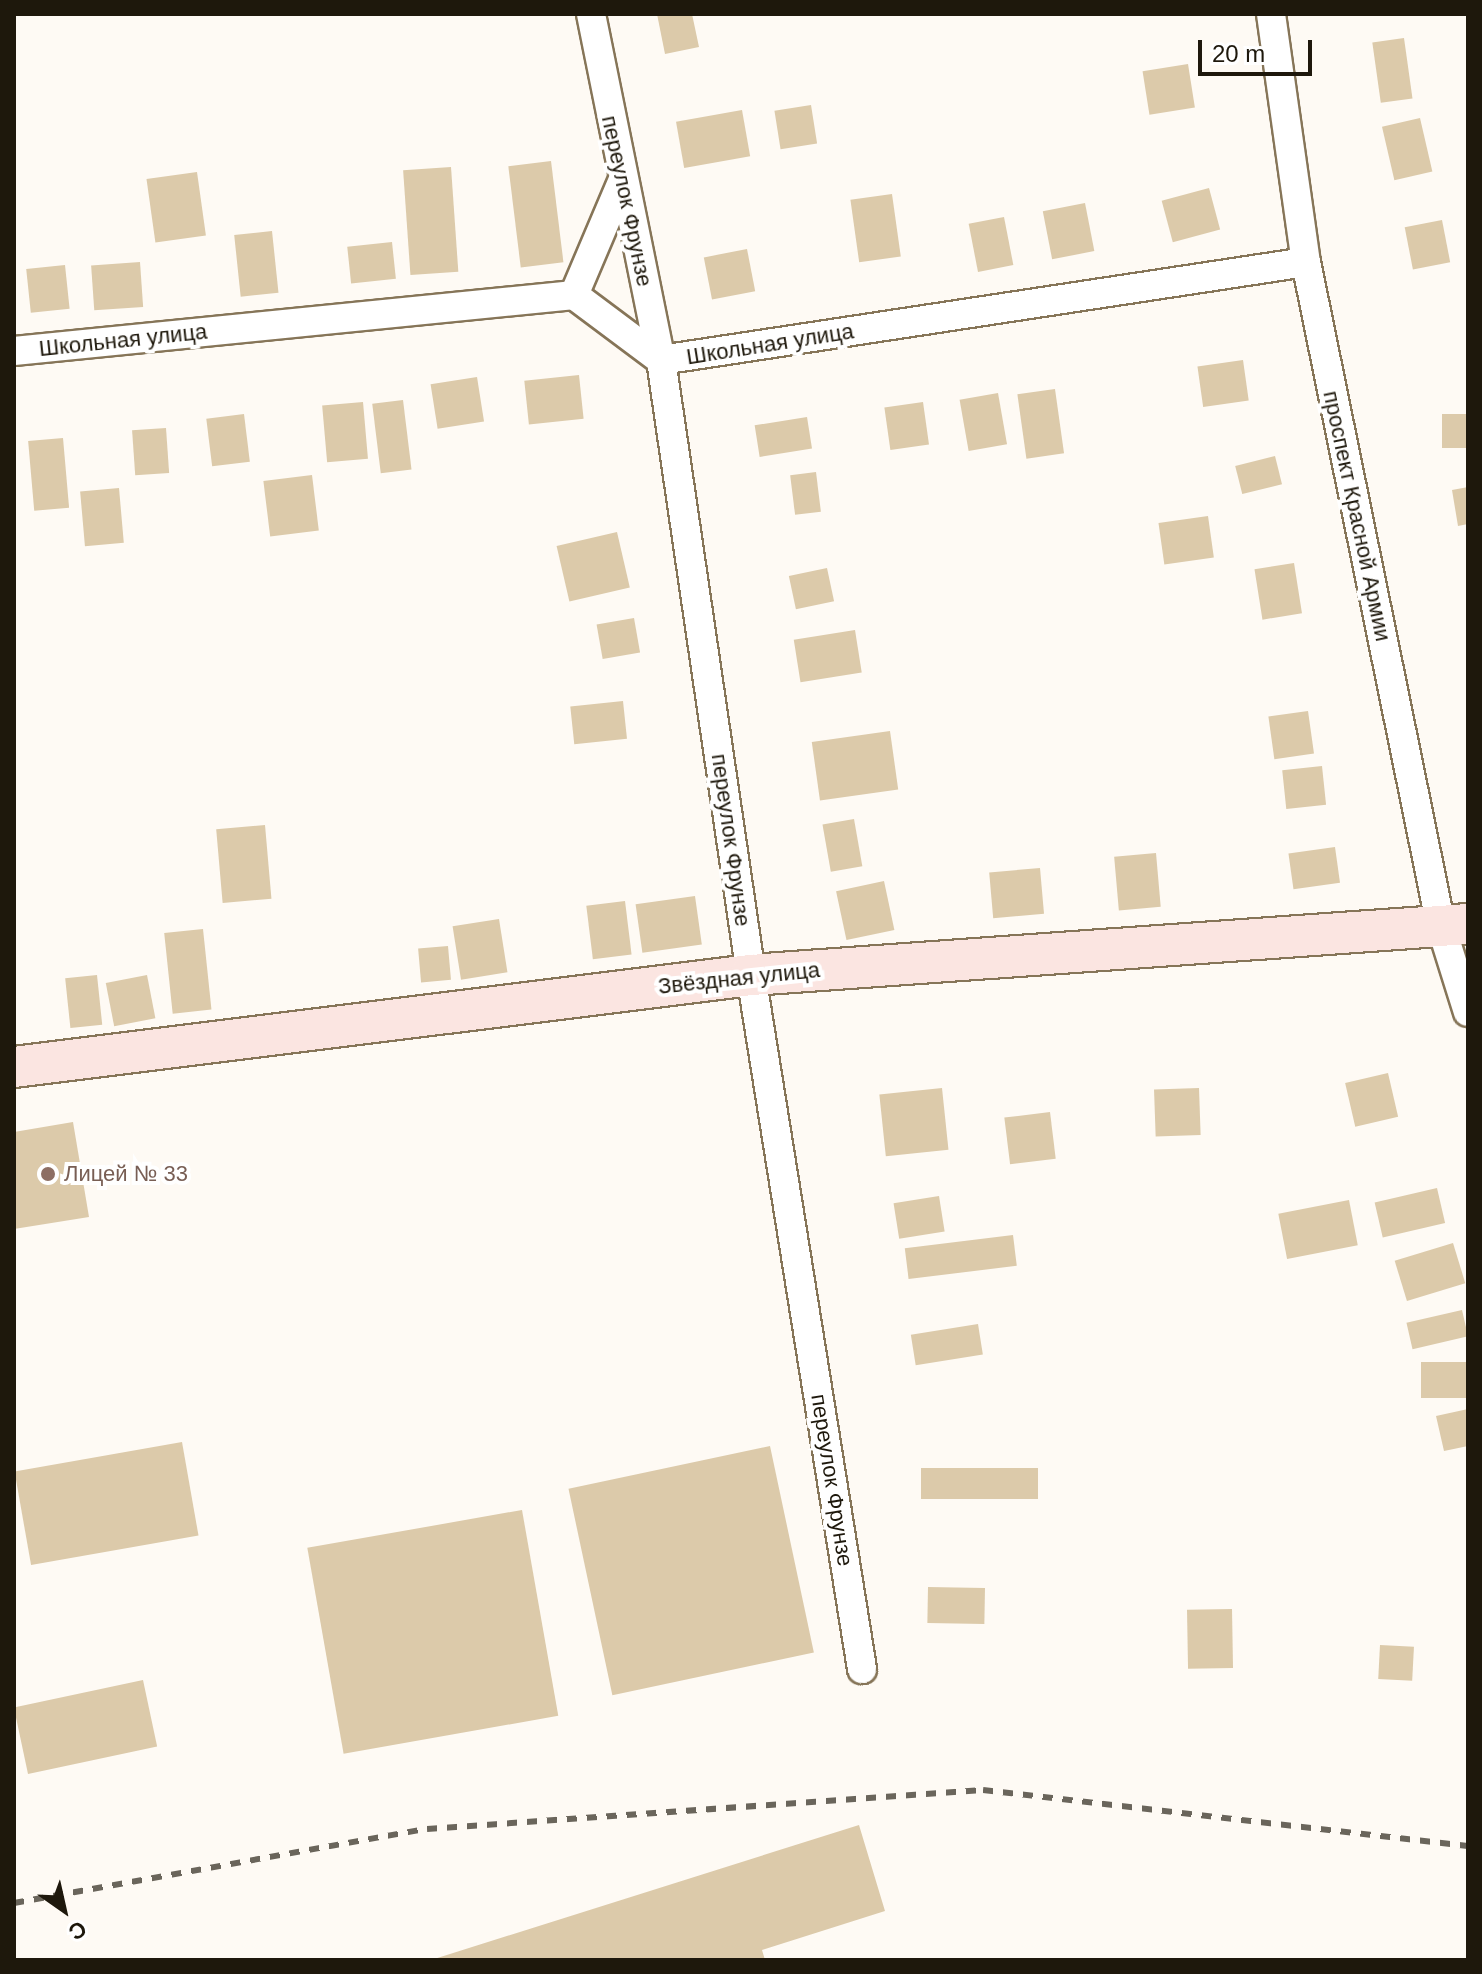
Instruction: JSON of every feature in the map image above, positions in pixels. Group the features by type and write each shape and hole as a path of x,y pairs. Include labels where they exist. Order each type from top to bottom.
{"main road":[{"name":"Звёздная улица","path":"14,1067 751,975 1454,925"}],"street":[{"name":"переулок Фрунзе","path":"591,14 622,182 661,360 751,975 862,1669"},
{"name":"проспект Красной Армии","path":"1271,14 1306,262 1454,925 1468,1012"},
{"path":"574,295 622,182"},
{"name":"Школьная улица","path":"14,351 574,295 661,360 1306,262"}],"building":[{"path":"657,14 692,14 699,47 665,54"},
{"path":"1404,38 1412,98 1381,103 1372,42"},
{"path":"1188,64 1195,107 1149,115 1143,71"},
{"path":"811,105 817,144 781,149 774,111"},
{"path":"742,110 750,156 684,168 676,122"},
{"path":"1420,118 1432,172 1394,180 1382,127"},
{"path":"551,161 563,262 521,267 508,166"},
{"path":"451,167 458,272 410,275 403,170"},
{"path":"197,172 206,235 155,242 146,179"},
{"path":"1209,188 1220,230 1173,242 1162,201"},
{"path":"892,194 901,256 859,262 850,200"},
{"path":"1085,203 1094,251 1052,259 1043,211"},
{"path":"1004,217 1013,265 978,272 969,224"},
{"path":"1442,220 1450,262 1413,269 1405,227"},
{"path":"272,231 278,293 241,297 234,235"},
{"path":"392,242 396,279 351,284 347,247"},
{"path":"747,249 755,291 712,300 704,257"},
{"path":"140,262 143,307 94,310 91,265"},
{"path":"65,265 70,309 31,313 26,269"},
{"path":"1243,360 1249,401 1203,407 1197,366"},
{"path":"579,375 584,419 529,425 524,381"},
{"path":"477,377 484,421 438,429 431,384"},
{"path":"1055,389 1064,453 1026,459 1017,394"},
{"path":"998,393 1007,444 969,451 960,400"},
{"path":"403,400 412,469 381,473 372,404"},
{"path":"363,402 368,459 327,462 322,406"},
{"path":"923,402 929,445 890,450 884,407"},
{"path":"244,414 250,462 212,466 206,419"},
{"path":"1442,414 1468,414 1468,448 1442,448"},
{"path":"807,417 812,449 760,457 755,425"},
{"path":"166,428 169,473 135,475 132,430"},
{"path":"63,438 69,508 34,511 28,441"},
{"path":"1275,456 1282,484 1242,494 1235,466"},
{"path":"816,472 821,512 795,515 790,475"},
{"path":"312,475 319,531 270,537 263,481"},
{"path":"1468,487 1468,524 1458,526 1452,490"},
{"path":"119,488 124,543 85,546 80,491"},
{"path":"1208,516 1214,558 1164,565 1158,523"},
{"path":"617,532 630,588 569,601 557,546"},
{"path":"1294,563 1302,613 1262,620 1254,569"},
{"path":"827,568 834,601 796,609 789,576"},
{"path":"634,618 640,652 603,659 597,625"},
{"path":"855,630 862,672 800,682 794,640"},
{"path":"623,701 627,739 574,744 570,707"},
{"path":"1308,711 1314,754 1274,759 1268,717"},
{"path":"890,731 898,789 820,800 812,742"},
{"path":"1322,766 1326,805 1286,809 1282,770"},
{"path":"854,819 862,866 831,872 822,825"},
{"path":"265,825 271,899 223,903 216,829"},
{"path":"1335,847 1340,883 1293,889 1288,854"},
{"path":"1156,853 1161,907 1119,910 1114,857"},
{"path":"1040,868 1044,914 993,918 989,872"},
{"path":"884,881 894,930 846,940 836,891"},
{"path":"695,896 702,945 642,953 636,904"},
{"path":"625,901 632,955 593,959 586,906"},
{"path":"499,919 507,972 461,980 453,926"},
{"path":"203,929 211,1010 173,1014 164,933"},
{"path":"448,946 451,980 421,982 418,949"},
{"path":"97,975 102,1025 70,1028 65,978"},
{"path":"147,975 155,1018 114,1026 106,983"},
{"path":"1388,1073 1398,1117 1355,1127 1345,1083"},
{"path":"942,1088 948,1150 886,1156 879,1095"},
{"path":"1199,1088 1201,1135 1156,1137 1154,1090"},
{"path":"1050,1112 1056,1159 1010,1164 1004,1118"},
{"name":"Лицей № 33","path":"73,1122 89,1217 14,1229 14,1132"},
{"path":"1437,1188 1445,1223 1383,1237 1375,1202"},
{"path":"939,1196 945,1232 899,1239 894,1203"},
{"path":"1349,1200 1358,1245 1287,1259 1278,1214"},
{"path":"1013,1235 1017,1266 909,1279 905,1248"},
{"path":"1453,1243 1465,1283 1407,1301 1395,1261"},
{"path":"1462,1310 1468,1336 1413,1349 1406,1323"},
{"path":"978,1324 983,1355 916,1365 911,1335"},
{"path":"1421,1362 1468,1362 1468,1398 1421,1398"},
{"path":"1468,1409 1468,1446 1444,1451 1436,1416"},
{"path":"182,1442 198,1536 31,1565 15,1472"},
{"path":"770,1446 814,1652 612,1695 569,1489"},
{"path":"921,1468 1038,1468 1038,1499 921,1499"},
{"path":"522,1510 558,1716 344,1754 307,1548"},
{"path":"928,1587 985,1588 984,1624 927,1623"},
{"path":"1232,1609 1233,1668 1188,1669 1187,1610"},
{"path":"1380,1645 1414,1647 1412,1681 1378,1679"},
{"path":"143,1680 157,1747 28,1774 14,1707"},
{"path":"859,1825 885,1911 762,1950 765,1960 431,1960"}],"railway":[{"path":"14,1903 427,1829 983,1790 1468,1846"}],"place":[{"name":"Лицей № 33","path":"48,1174"}]}
